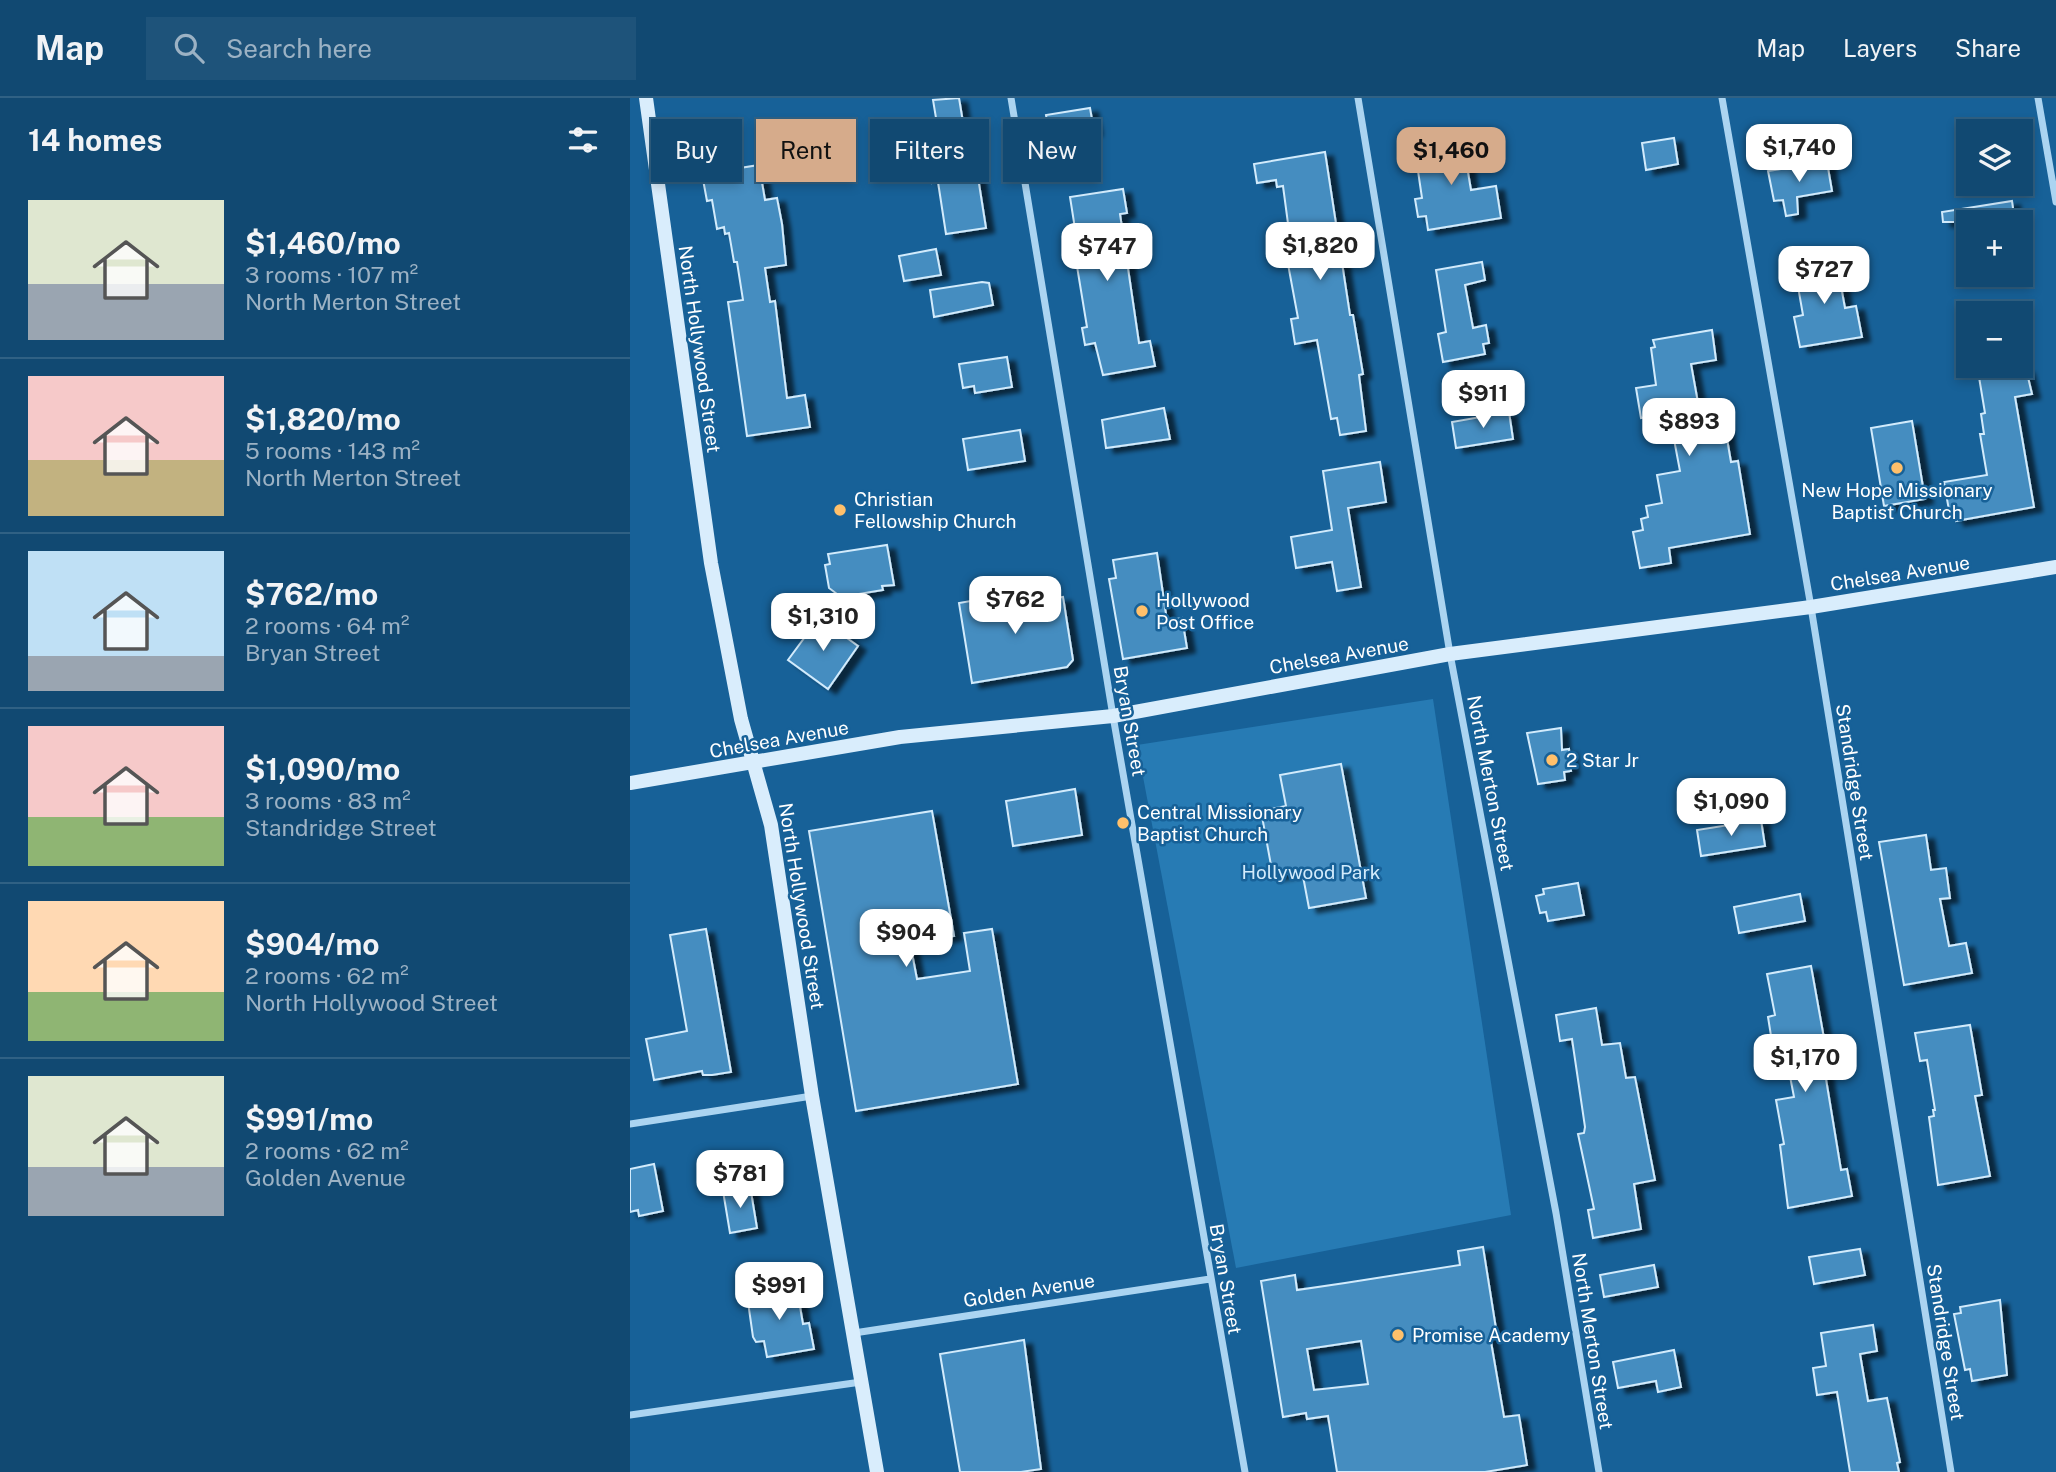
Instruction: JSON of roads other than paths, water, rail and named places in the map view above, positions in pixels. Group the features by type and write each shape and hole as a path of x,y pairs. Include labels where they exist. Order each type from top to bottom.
{"main road":[{"name":"North Hollywood Street","path":"646,98 710,563 752,763 766,798 771,825 812,1096 877,1472"},
{"name":"Chelsea Avenue","path":"630,783 900,737 1113,716 1450,654 1811,607 2056,567"}],"street":[{"name":"Bryan Street","path":"1011,98 1113,716 1245,1472"},
{"name":"North Merton Street","path":"1358,98 1450,654 1556,1213 1599,1472"},
{"name":"Standridge Street","path":"1723,98 1811,607 1951,1472"},
{"path":"2038,98 2056,202"},
{"path":"630,1124 812,1096"},
{"name":"Golden Avenue","path":"854,1333 1210,1279"},
{"path":"630,1415 862,1382"}],"place":[{"name":"New Hope Missionary Baptist Church","path":"1897,468"},
{"name":"Christian Fellowship Church","path":"840,510"},
{"name":"Hollywood Post Office","path":"1142,611"},
{"name":"2 Star Jr","path":"1552,760"},
{"name":"Central Missionary Baptist Church","path":"1123,823"},
{"name":"Promise Academy","path":"1398,1335"}],"park label":[{"name":"Hollywood Park","path":"1311,872"}]}
